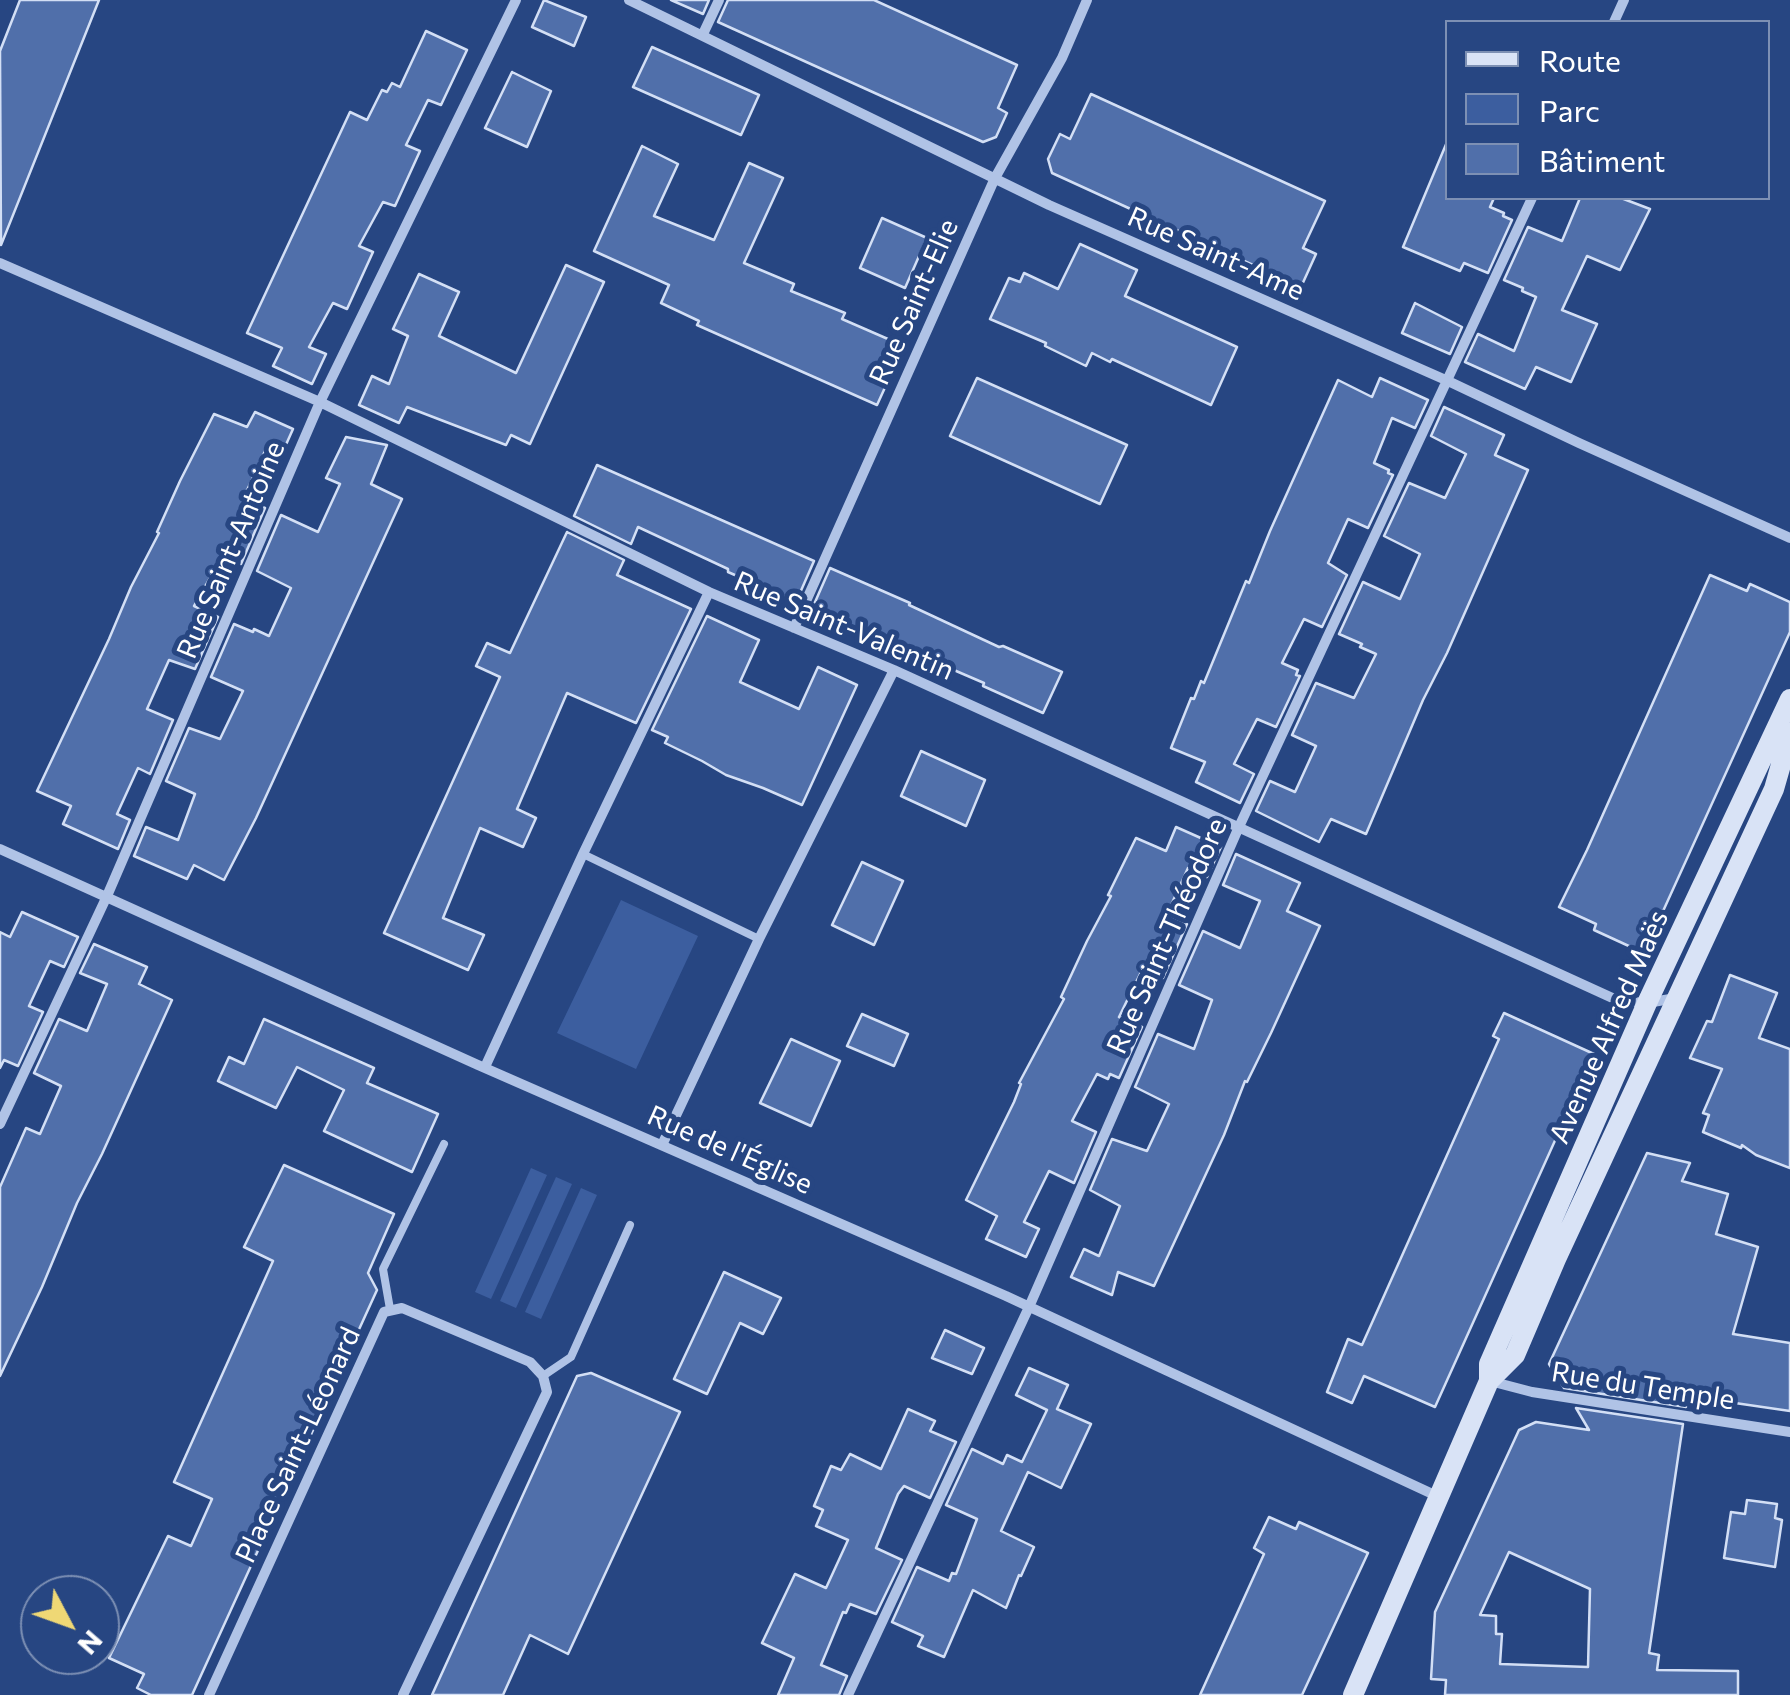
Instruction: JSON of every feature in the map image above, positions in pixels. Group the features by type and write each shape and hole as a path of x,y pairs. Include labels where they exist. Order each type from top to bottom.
{"main road":[{"name":"Avenue Alfred Maës","path":"1489,1381 1489,1364 1647,1003 1790,698"},
{"name":"Avenue Alfred Maës","path":"1354,1695 1489,1381 1514,1355 1774,789 1790,733"}],"street":[{"name":"Rue Saint-Antoine","path":"0,1124 107,896 320,402 516,0"},
{"name":"Rue Saint-Ame","path":"629,0 1049,205 1448,381 1790,538"},
{"path":"703,34 719,0"},
{"name":"Rue Saint-Elie","path":"794,628 995,178 1062,58 1086,0"},
{"name":"Rue Saint-Théodore","path":"848,1695 1029,1306 1238,829 1531,200"},
{"name":"Rue Saint-Valentin","path":"0,263 320,402 708,592 894,670 1619,1001 1647,1003 1677,998"},
{"path":"484,1067 708,592"},
{"path":"662,1145 894,670"},
{"name":"Rue de l'Église","path":"0,848 484,1067 1029,1306 1440,1498"},
{"name":"Place Saint-Léonard","path":"208,1695 384,1312 402,1308 530,1362 543,1376"},
{"path":"403,1695 547,1392 543,1376"},
{"name":"Rue du Temple","path":"1489,1381 1532,1392 1790,1432"}],"lane":[{"path":"583,854 760,939"},
{"path":"390,1309 384,1270 444,1144"},
{"path":"543,1376 571,1358 630,1224"}],"green space":[{"path":"621,900 698,936 636,1069 557,1033"},
{"path":"531,1168 547,1175 491,1299 475,1292"},
{"path":"556,1177 572,1184 516,1308 500,1301"},
{"path":"581,1188 597,1195 541,1319 525,1312"}],"building":[{"path":"20,0 99,0 1,245 0,51"},
{"path":"544,0 586,17 574,46 532,27"},
{"path":"671,0 709,0 703,14"},
{"path":"728,0 874,0 1017,65 998,108 1007,113 996,137 983,142 718,22"},
{"path":"426,31 467,50 441,105 428,100 406,145 420,151 395,206 383,202 359,246 373,252 347,309 333,303 309,347 326,354 312,384 273,366 282,348 247,333 350,112 367,120 382,90 387,92 392,83 400,87"},
{"path":"652,47 759,95 741,135 633,87"},
{"path":"512,72 551,91 527,147 485,128"},
{"path":"1091,94 1325,201 1303,248 1316,254 1301,287 1052,173 1048,159 1060,134 1070,139"},
{"path":"642,146 678,164 654,216 714,240 749,163 783,178 744,263 794,284 791,291 845,313 842,319 904,346 877,405 697,325 699,321 661,303 669,285 594,251"},
{"path":"1445,147 1445,200 1493,200 1490,207 1512,220 1488,273 1464,263 1460,271 1403,247"},
{"path":"1579,200 1626,200 1650,209 1620,270 1587,256 1562,310 1597,324 1571,382 1536,367 1525,389 1465,362 1478,334 1514,351 1536,297 1504,280 1528,227 1562,241"},
{"path":"882,218 927,238 905,288 860,268"},
{"path":"1080,244 1137,270 1125,296 1237,347 1211,405 1112,359 1110,362 1092,353 1086,366 1045,346 1046,343 990,319 1009,278 1020,282 1024,273 1058,289"},
{"path":"566,265 604,282 530,444 511,435 506,445 407,407 399,423 359,405 372,376 389,384 408,336 393,329 419,274 459,292 439,336 516,373"},
{"path":"1415,303 1462,327 1450,354 1402,333"},
{"path":"977,378 1127,445 1100,504 950,436"},
{"path":"1380,378 1428,400 1415,428 1392,418 1374,463 1393,475 1368,528 1348,519 1328,563 1347,575 1322,627 1304,619 1282,663 1298,670 1296,675 1300,676 1276,727 1257,719 1234,764 1254,774 1240,803 1196,782 1205,762 1171,748 1191,698 1194,699 1201,681 1204,683 1338,380 1372,397"},
{"path":"1444,407 1504,435 1495,455 1528,470 1366,834 1331,819 1319,842 1256,811 1270,781 1295,792 1316,746 1292,735 1316,683 1354,698 1376,654 1339,634 1363,582 1400,599 1420,554 1384,536 1409,483 1445,498 1466,454 1431,436"},
{"path":"255,412 293,429 280,458 265,451 243,499 265,508 241,564 233,560 230,566 220,560 194,606 218,617 195,669 169,660 147,709 173,720 150,774 138,768 117,814 130,820 118,849 63,824 71,806 37,791 214,414 247,427"},
{"path":"346,437 387,445 371,484 402,499 224,880 194,865 187,879 134,856 146,827 178,840 195,794 166,781 189,728 220,739 243,691 211,677 234,624 269,636 291,588 257,571 281,515 318,532 340,484 326,478"},
{"path":"597,465 814,561 796,602 638,527 631,544 574,516"},
{"path":"567,532 624,560 617,575 691,609 636,723 567,693 517,809 536,818 523,847 480,828 443,918 484,935 468,970 384,933 500,677 476,666 487,643 510,653"},
{"path":"830,568 1062,672 1043,713 983,686 984,683 812,609"},
{"path":"1710,575 1747,591 1750,584 1790,602 1790,632 1644,953 1594,930 1596,924 1559,907"},
{"path":"707,616 759,640 740,682 799,709 818,667 857,685 802,805 726,775 665,743 668,737 652,730"},
{"path":"921,751 985,780 966,826 901,796"},
{"path":"1176,827 1221,847 1207,877 1188,868 1167,914 1187,924 1163,978 1142,970 1119,1017 1142,1027 1119,1078 1097,1074 1072,1121 1096,1132 1074,1183 1049,1171 1024,1222 1039,1229 1026,1257 986,1239 997,1216 966,1200 1014,1102 1019,1083 1064,999 1061,997 1136,838 1166,851"},
{"path":"1236,854 1300,883 1287,911 1320,926 1245,1081 1154,1286 1118,1272 1112,1295 1071,1277 1084,1249 1099,1256 1120,1206 1090,1190 1112,1139 1147,1151 1169,1104 1135,1087 1158,1034 1194,1049 1212,1000 1179,985 1203,931 1240,948 1260,901 1223,885"},
{"path":"862,862 903,881 874,945 832,925"},
{"path":"22,912 78,937 64,967 50,961 29,1006 43,1012 18,1066 4,1060 0,1068 0,932 10,937"},
{"path":"94,944 147,967 139,984 172,1000 0,1376 0,1187 26,1128 40,1134 61,1086 34,1073 59,1019 87,1031 107,984 80,973"},
{"path":"1730,975 1777,993 1759,1038 1790,1049 1790,1168 1703,1132 1709,1115 1703,1113 1722,1069 1690,1058 1707,1021 1712,1022"},
{"path":"1504,1013 1594,1054 1435,1407 1364,1376 1352,1403 1327,1392 1348,1339 1362,1345 1499,1039 1493,1036"},
{"path":"862,1014 908,1034 894,1066 847,1046"},
{"path":"264,1019 374,1068 367,1083 438,1114 412,1172 324,1131 344,1090 297,1067 276,1108 218,1081 229,1057 244,1064"},
{"path":"791,1039 840,1061 811,1126 760,1103"},
{"path":"1647,1153 1690,1163 1682,1181 1728,1194 1716,1234 1758,1247 1733,1334 1790,1343 1790,1411 1687,1396 1686,1407 1564,1388 1549,1364"},
{"path":"284,1165 394,1214 368,1273 377,1290 192,1695 151,1695 137,1688 144,1674 120,1663 120,1635 168,1536 191,1546 212,1499 174,1482 273,1261 244,1247"},
{"path":"724,1272 781,1298 763,1334 740,1323 707,1394 674,1379"},
{"path":"945,1330 984,1348 972,1374 932,1358"},
{"path":"1029,1368 1068,1385 1057,1409 1091,1424 1061,1488 1028,1472 1001,1531 1034,1547 1021,1576 1006,1608 973,1590 944,1657 918,1646 923,1636 892,1622 917,1567 949,1581 952,1573 956,1574 977,1519 946,1505 972,1449 1003,1464 1007,1455 1022,1462 1047,1410 1016,1395"},
{"path":"591,1373 680,1412 568,1654 530,1635 503,1695 432,1695 577,1376"},
{"path":"1576,1408 1683,1424 1649,1653 1659,1655 1657,1670 1738,1671 1738,1695 1445,1695 1446,1680 1431,1679 1435,1612 1519,1430 1536,1422 1589,1430","holes":["1509,1552 1590,1589 1588,1667 1500,1664 1502,1634 1496,1634 1496,1616 1480,1615"]},
{"path":"908,1409 935,1421 930,1431 956,1442 930,1498 904,1486 898,1494 876,1548 902,1560 876,1614 850,1604 843,1612 821,1665 847,1676 839,1695 778,1695 794,1658 762,1643 795,1574 826,1588 848,1540 816,1526 823,1510 814,1506 831,1466 841,1470 850,1454 881,1469"},
{"path":"1747,1500 1777,1504 1775,1518 1782,1520 1775,1567 1724,1558 1731,1512 1745,1514"},
{"path":"1269,1517 1296,1529 1299,1522 1368,1553 1302,1695 1200,1695 1264,1554 1254,1548"}]}
